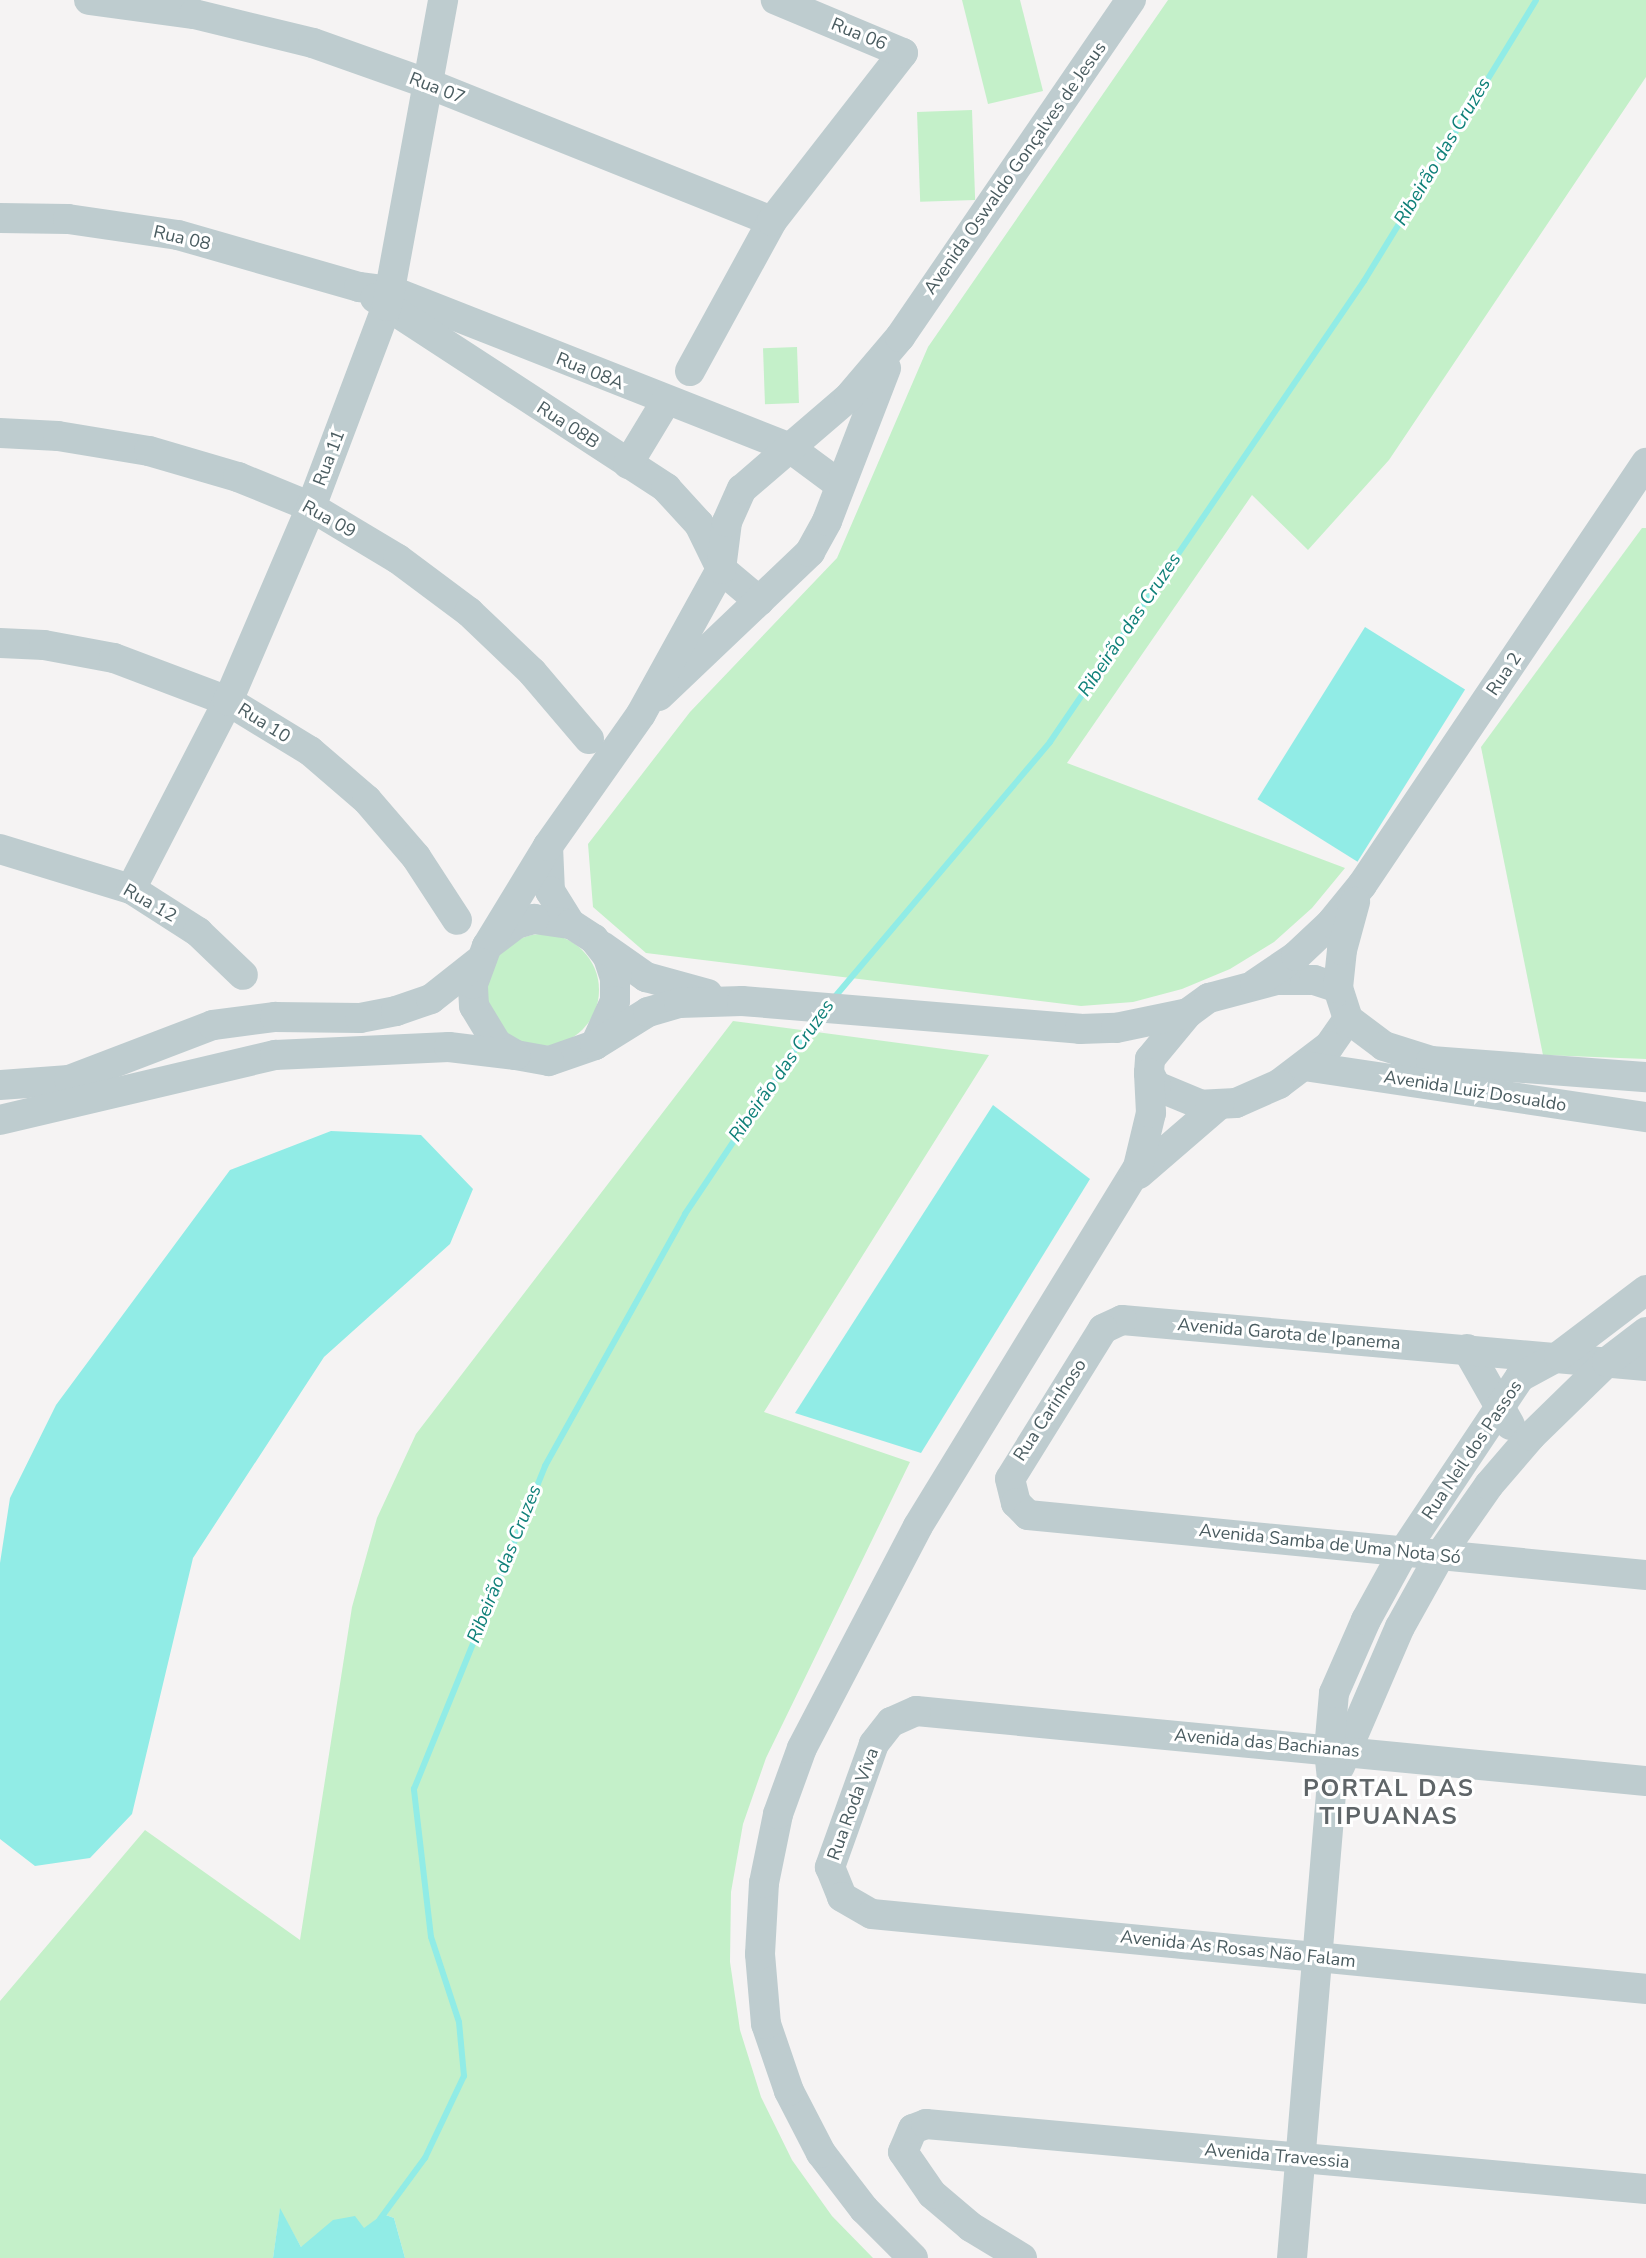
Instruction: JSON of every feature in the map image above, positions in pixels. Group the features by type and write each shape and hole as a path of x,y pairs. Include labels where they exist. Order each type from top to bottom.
{"street":[{"name":"Rua 07","path":"89,0 194,14 313,43 429,84 772,221"},
{"name":"Rua 11","path":"131,889 228,701 311,507 389,299 443,0"},
{"name":"Rua 06","path":"772,221 904,53 775,0"},
{"name":"Avenida Oswaldo Gonçalves de Jesus","path":"721,569 727,522 742,489 849,397 900,337 1131,0"},
{"name":"Rua 08","path":"0,218 68,219 178,234 359,287 389,299"},
{"path":"690,371 772,221"},
{"name":"Rua 08A","path":"389,299 790,448 840,485"},
{"name":"Rua 08B","path":"389,299 684,505 699,524 721,569"},
{"name":"Avenida Oswaldo Gonçalves de Jesus","path":"759,601 810,552 900,337"},
{"path":"628,464 666,401"},
{"name":"Rua 09","path":"0,433 58,436 149,451 238,477 311,507 398,559 469,612 532,672 589,739"},
{"name":"Rua 2","path":"1255,984 1322,932 1362,885 1646,463"},
{"path":"516,1055 497,1044 478,1016 472,984 482,954 548,846 641,714 721,569 759,601 641,714"},
{"name":"Rua 10","path":"0,643 44,645 114,658 228,701 310,751 367,800 416,857 457,920"},
{"path":"548,846 550,891 583,931 615,978 615,1001 595,1045"},
{"name":"Rua 12","path":"0,849 131,889 198,932 243,975"},
{"name":"Rua 2","path":"1338,988 1350,917 1362,885"},
{"path":"0,1085 69,1080 212,1026 275,1017 360,1018 396,1011 431,999 508,928 534,919 583,931 646,977 742,1001"},
{"path":"913,2258 864,2209 828,2162 789,2091 766,2024 760,1954 764,1883 778,1814 802,1748 918,1526 1119,1194 1146,1144 1151,1113 1149,1066 1188,1013 1209,998 1255,984 1314,980 1338,988 1348,1019 1329,1046 1304,1066 1252,1099 1219,1105 1170,1095 1156,1086 1149,1066 1080,1029"},
{"path":"0,1120 275,1055 449,1047 549,1061 595,1045 648,1012 679,1003 742,1001 1080,1029 1116,1028 1188,1013"},
{"name":"Avenida Luiz Dosualdo","path":"1348,1019 1384,1046 1431,1061 1646,1077"},
{"name":"Avenida Luiz Dosualdo","path":"1304,1066 1646,1116"},
{"path":"1119,1194 1219,1105"},
{"name":"Rua Neil dos Passos","path":"1339,1750 1334,1693 1366,1620 1404,1551 1500,1412 1520,1377 1559,1356 1646,1290"},
{"name":"Avenida Garota de Ipanema","path":"1112,1323 1128,1320 1559,1356 1646,1366"},
{"name":"Rua Carinhoso","path":"1017,1506 1010,1479 1014,1468 1102,1329 1112,1323"},
{"name":"Rua Neil dos Passos","path":"1292,2258 1332,1779 1339,1750 1400,1627 1440,1555 1489,1485 1531,1436 1607,1362 1646,1332"},
{"path":"1466,1349 1500,1412 1517,1433 1531,1436"},
{"name":"Avenida Samba de Uma Nota Só","path":"1017,1506 1028,1515 1646,1575"},
{"name":"Avenida das Bachianas","path":"891,1722 926,1710 1646,1781"},
{"name":"Rua Roda Viva","path":"837,1891 830,1858 874,1744 891,1722"},
{"name":"Avenida As Rosas Não Falam","path":"837,1891 856,1908 872,1914 1646,1989"},
{"name":"Avenida Travessia","path":"1022,2258 971,2227 932,2194 903,2152 910,2132 926,2124 1646,2189"}],"green space":[{"path":"962,0 1020,0 1043,91 988,104"},
{"path":"1168,0 1646,0 1646,77 1389,460 1308,550 1252,495 1067,763 1345,868 1312,908 1274,942 1230,969 1182,989 1133,1002 1081,1006 646,953 593,907 588,844 690,712 837,558 928,347"},
{"path":"972,110 975,200 920,202 917,112"},
{"path":"797,347 799,403 765,404 763,348"},
{"path":"1642,528 1646,528 1646,1059 1543,1055 1481,747"},
{"path":"543,934 565,938 583,950 595,968 599,990 595,1012 583,1030 565,1042 543,1046 521,1042 503,1030 491,1012 487,990 491,968 503,950 521,938"},
{"path":"733,1021 989,1055 764,1412 910,1462 766,1758 743,1824 731,1892 730,1962 740,2030 761,2097 792,2160 832,2216 873,2258 405,2258 394,2218 383,2214 364,2229 301,2247 280,2210 273,2258 0,2258 0,2001 145,1830 300,1940 352,1607 377,1518 416,1434"}],"water":[{"path":"1365,627 1465,690 1357,862 1257,799"},
{"path":"993,1105 1090,1179 921,1453 795,1413"},
{"path":"331,1131 421,1135 473,1189 450,1244 324,1357 193,1558 132,1814 90,1858 35,1866 0,1839 0,1563 10,1498 56,1405 230,1170"},
{"path":"280,2208 301,2247 333,2220 355,2216 364,2228 383,2214 394,2218 405,2258 273,2258"}],"waterway":[{"name":"Ribeirão das Cruzes","path":"833,999 1050,742 1364,281 1536,0"},
{"name":"Ribeirão das Cruzes","path":"380,2219 425,2158 464,2076 459,2022 431,1937 414,1789 545,1466 685,1214 817,1017"}],"district":[{"name":"PORTAL DAS TIPUANAS","path":"1389,1803"}]}
